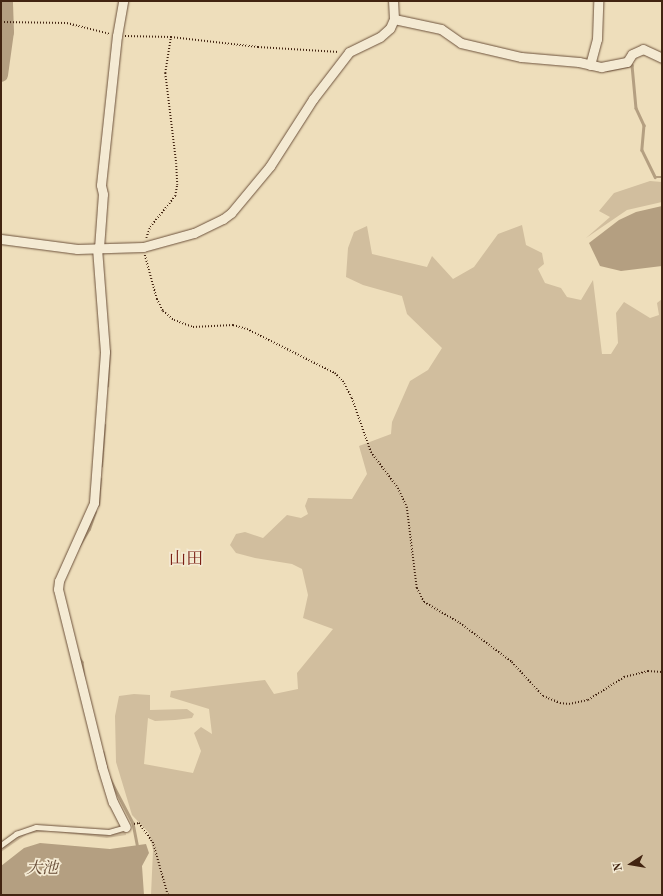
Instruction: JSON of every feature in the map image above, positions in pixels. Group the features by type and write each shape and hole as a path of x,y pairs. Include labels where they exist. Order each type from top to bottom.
{"street":[{"path":"123,1 117,36 101,185 103,194 98,248 105,352 95,496 87,522 59,581 58,590 100,760 113,802 126,827"},
{"path":"1,239 77,249 143,247 194,233 231,213 270,166 313,99 349,52 380,37 390,28 394,19 393,1"},
{"path":"590,65 596,39 598,1"},
{"path":"394,19 441,29 461,43 521,57 579,62 590,65 620,64 627,62 632,54 643,49 662,58"}],"lane":[{"path":"1,845 16,834 36,827 109,832 126,827"}],"path":[{"path":"1,22 67,23 117,36 171,37 258,47 349,52"},
{"path":"171,37 165,73 176,164 177,186 175,196 150,227 143,247 157,299 163,311 174,320 193,327 233,325 247,329 335,373 343,381 352,398 371,452 398,488 407,507 417,588 424,602 460,623 512,662 544,696 560,703 588,700 624,677 648,671 662,672"},
{"path":"136,824 139,823 153,842 168,895"}],"shaded area":[{"path":"650,181 662,182 662,202 627,210 586,238 610,217 599,211 614,193"},
{"path":"522,225 526,245 542,253 544,264 538,269 545,283 561,288 567,297 581,300 593,280 602,354 611,354 618,343 616,313 624,302 650,318 659,315 657,303 662,299 662,895 151,895 153,850 149,833 132,815 116,762 115,716 119,696 134,694 150,695 150,710 187,709 194,714 192,718 175,720 155,721 148,718 144,764 193,773 201,751 194,733 201,727 212,734 209,709 170,697 171,691 265,680 274,694 298,689 297,673 333,629 303,618 308,595 302,569 292,564 255,558 236,553 230,545 236,534 245,532 263,538 287,515 301,518 308,514 305,506 308,498 352,499 367,474 359,446 391,434 392,422 410,381 428,370 442,348 407,314 402,296 363,285 346,277 348,248 354,232 367,226 372,254 427,267 432,256 453,279 474,267 498,234"},
{"path":"47,828 47,831 27,834 1,852 1,847 21,833"},
{"path":"49,828 100,834 125,829 126,835 107,838 49,831"}],"water":[{"path":"662,206 662,266 621,271 600,266 589,243 619,220 636,212"},
{"name":"大池","path":"40,843 110,849 146,844 149,853 142,866 144,895 2,895 1,866 24,848"}],"waterway":[{"path":"1,75 7,32 6,1"},
{"path":"607,70 632,65 636,108 644,125 642,150 655,177 662,177"},
{"path":"107,386 109,351"},
{"path":"101,466 104,425"},
{"path":"98,505 100,479"},
{"path":"78,547 89,529 95,512"},
{"path":"78,656 82,662 84,678"},
{"path":"103,752 107,771"},
{"path":"109,777 133,823 138,848"}],"district":[{"name":"山田","path":"186,560"}]}
